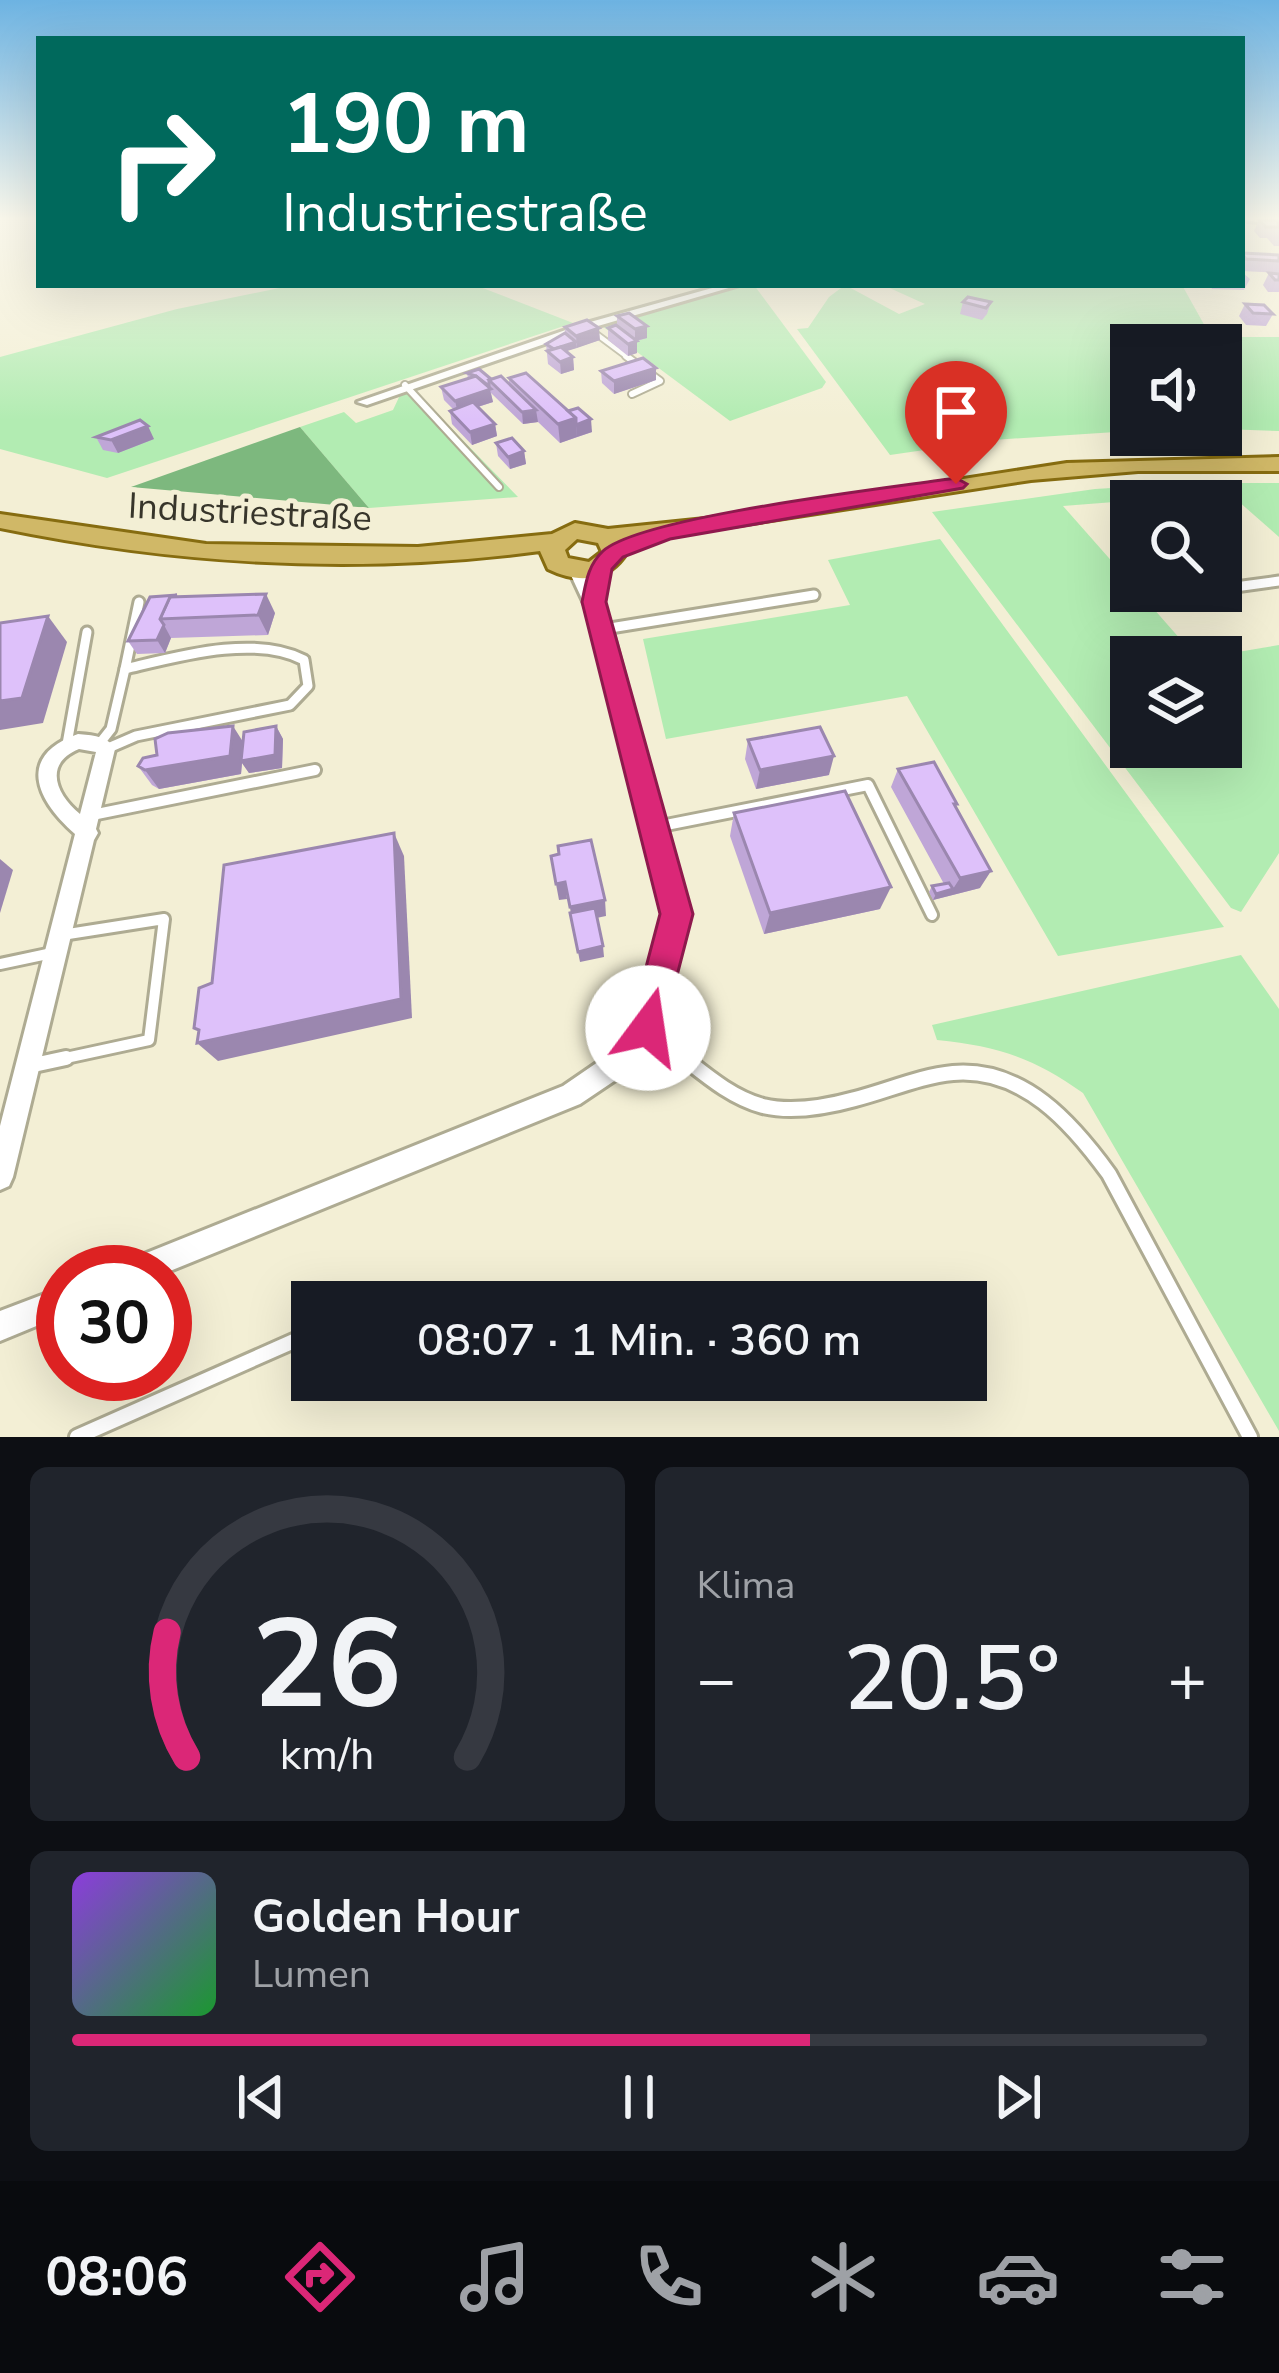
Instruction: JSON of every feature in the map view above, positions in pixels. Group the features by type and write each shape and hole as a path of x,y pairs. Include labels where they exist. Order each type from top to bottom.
{"main road":[{"path":"554,549 600,557 665,532 1000,477 1173,463 1279,464"},
{"name":"Industriestraße","path":"0,521 169,547 284,554 554,549"},
{"path":"554,549 574,531 600,557"}],"street":[{"path":"363,402 587,326 723,288"},
{"path":"192,1249 571,1095 623,1060 648,1028 677,914 594,602 600,557"},
{"path":"0,1177 90,824 103,746 67,744 48,762 43,777 47,795 69,820 90,824"},
{"path":"0,1327 36,1312"}],"lane":[{"path":"587,326 660,381 632,394"},
{"path":"405,385 499,487"},
{"path":"1242,586 1279,581"},
{"path":"604,629 814,596"},
{"path":"103,746 111,729 139,602"},
{"path":"67,744 87,632"},
{"path":"103,746 275,711 299,698 308,686 304,660 289,651 188,656 125,669"},
{"path":"90,824 315,770"},
{"path":"656,827 868,785 932,915"},
{"path":"0,964 60,943 164,919 149,1040 28,1066"},
{"path":"648,1028 723,1086 755,1104 795,1110 955,1073 1017,1085 1050,1105 1080,1134 1109,1174 1250,1437"},
{"path":"76,1437 291,1343"}],"green space":[{"path":"279,288 483,288 573,323 107,478 0,449 0,357 177,309"},
{"path":"733,288 756,288 826,382 822,388 730,421 602,326"},
{"path":"841,288 851,288 899,314 925,304 890,288 1184,288 1204,324 1110,324 1110,432 993,440 890,455 797,329 808,328"},
{"path":"1242,337 1279,337 1279,431 1242,430"},
{"path":"412,388 518,497 369,508 300,427 344,412 356,423 393,410 401,393"},
{"path":"300,427 369,508 131,487"},
{"path":"1242,483 1279,483 1279,537 1242,504"},
{"path":"1110,488 1110,502 1063,506 1110,559 1110,612 1156,612 1178,636 1110,636 1110,748 932,512"},
{"path":"940,539 1224,927 1058,956 907,696 666,739 643,639 850,605 828,560"},
{"path":"1279,645 1279,853 1241,912 1231,908 1125,768 1242,768 1242,651"},
{"path":"1241,955 1279,1009 1279,1431 1083,1093 1014,1056 937,1040 932,1025"}],"building":[{"path":"968,297 991,302 986,308 963,302"},
{"path":"1245,304 1264,305 1273,314 1253,313"},
{"path":"629,313 647,326 635,329 617,316"},
{"path":"587,320 599,328 576,336 565,327"},
{"path":"616,325 637,341 628,344 608,328"},
{"path":"565,333 576,342 554,349 546,344"},
{"path":"561,347 573,357 560,362 547,351"},
{"path":"643,358 656,368 614,381 601,371"},
{"path":"479,369 491,379 489,386 467,373"},
{"path":"526,373 576,418 558,424 509,378"},
{"path":"476,376 491,389 455,401 441,387"},
{"path":"501,376 536,410 522,412 489,380"},
{"path":"473,402 495,424 470,432 450,411"},
{"path":"578,408 591,419 576,425 568,411"},
{"path":"140,420 148,426 111,440 96,437"},
{"path":"512,438 524,451 508,457 496,443"},
{"path":"266,594 258,615 160,619 170,597"},
{"path":"177,595 170,597 160,619 164,625 157,640 128,641 150,597"},
{"path":"48,616 22,698 0,701 0,623"},
{"path":"233,726 230,756 145,770 138,766 143,758 157,755 155,739 168,733"},
{"path":"276,726 275,755 241,761 244,732"},
{"path":"820,727 834,756 760,770 748,740"},
{"path":"934,762 991,871 960,878 898,769"},
{"path":"845,791 891,887 770,913 734,813"},
{"path":"394,833 401,999 197,1043 199,988 212,983 224,865"},
{"path":"591,840 605,900 570,907 565,882 556,884 551,856 559,854 558,846"},
{"path":"949,883 953,889 936,894 932,886"},
{"path":"595,908 603,946 578,952 570,913"}],"route":[{"path":"648,1028 677,914 594,602 601,567 615,552 665,532 956,484"}]}
